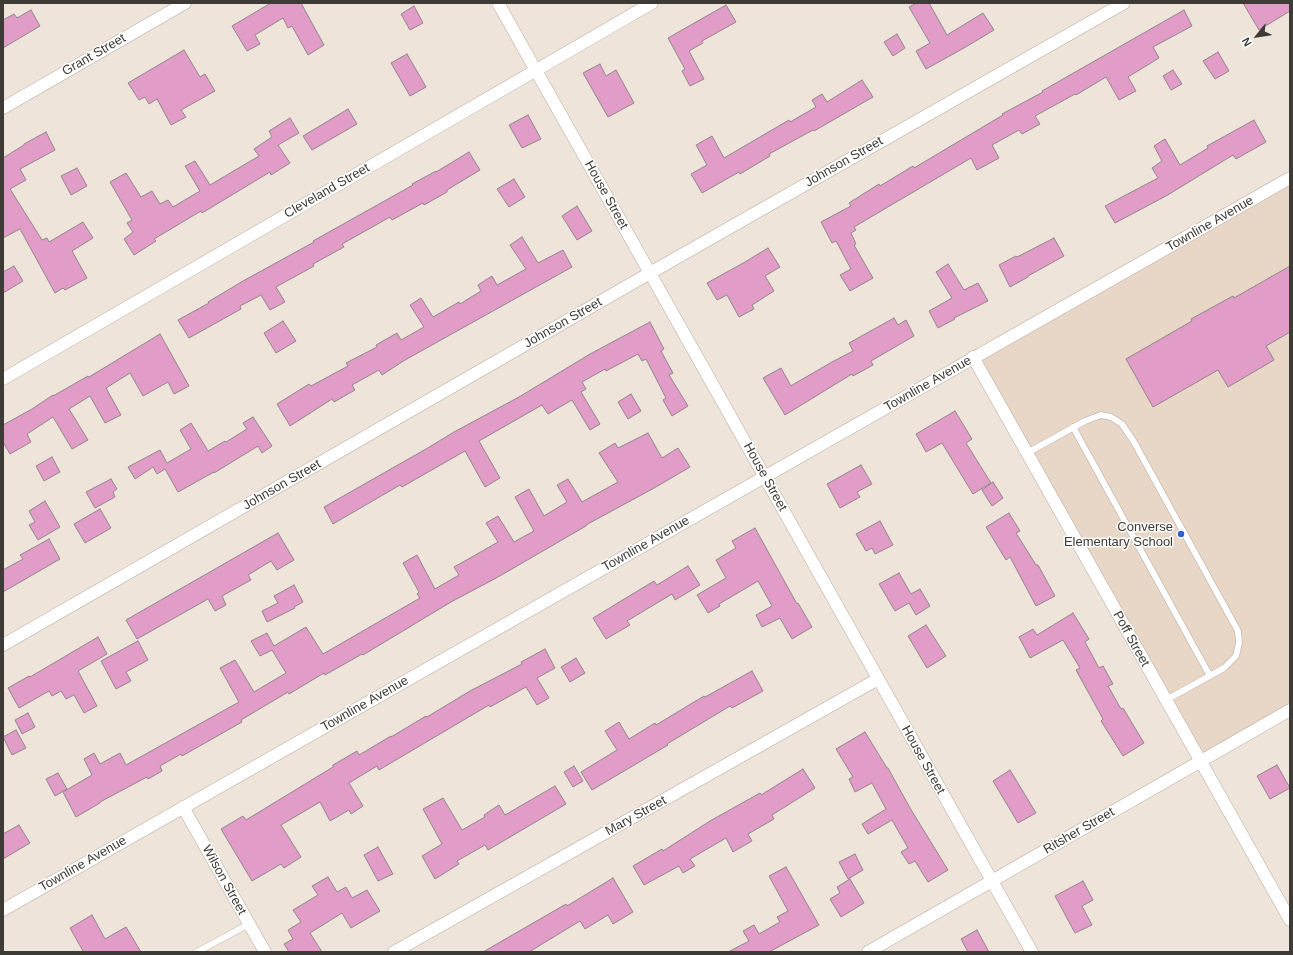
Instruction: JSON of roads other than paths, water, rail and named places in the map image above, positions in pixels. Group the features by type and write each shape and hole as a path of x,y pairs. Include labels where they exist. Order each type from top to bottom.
{"street":[{"name":"Grant Street","path":"3,108 185,3"},
{"name":"House Street","path":"498,3 1032,952"},
{"name":"Cleveland Street","path":"3,379 652,3"},
{"name":"Johnson Street","path":"3,645 650,273 1124,3"},
{"name":"Townline Avenue","path":"3,910 1290,178"},
{"name":"Poff Street","path":"974,358 1290,920"},
{"name":"Mary Street","path":"394,952 878,679"},
{"name":"Ritsher Street","path":"868,952 1290,710"},
{"name":"Wilson Street","path":"184,807 264,952"}],"lane":[{"path":"1027,453 1073,427 1101,415 1111,417 1122,424 1138,449 1238,631 1239,643 1236,656 1224,668 1166,700"},
{"path":"1073,427 1210,676"},
{"path":"197,952 249,924"}],"place":[{"name":"Converse Elementary School","path":"1181,534"}]}
